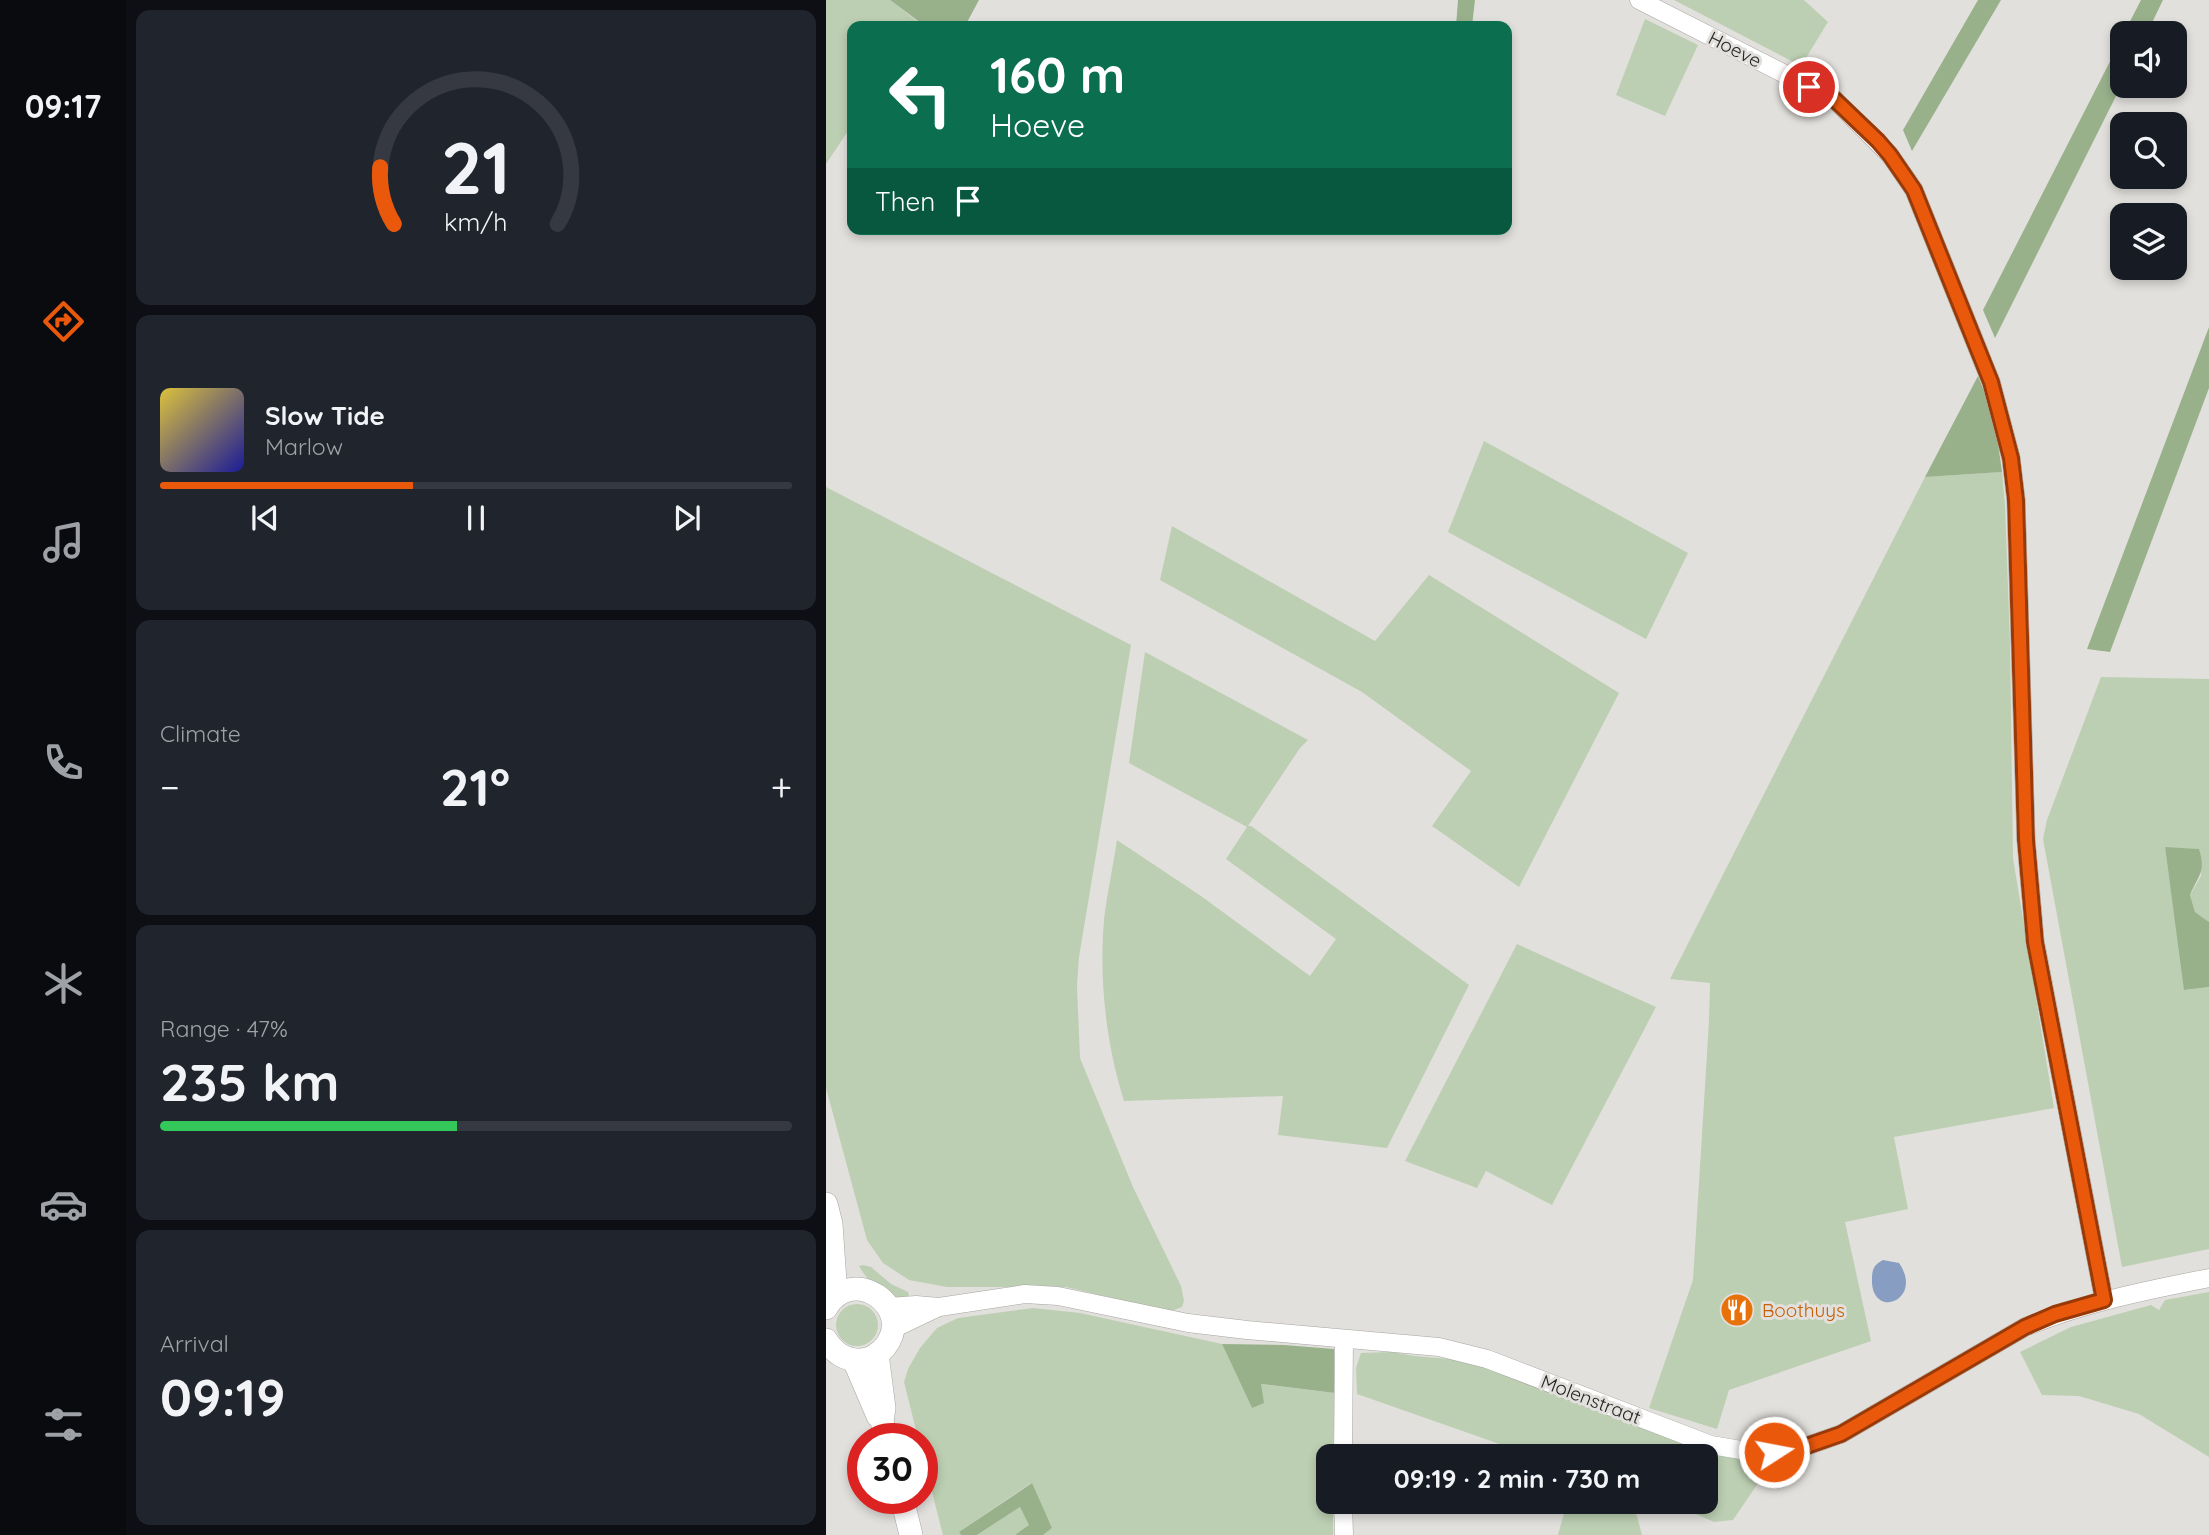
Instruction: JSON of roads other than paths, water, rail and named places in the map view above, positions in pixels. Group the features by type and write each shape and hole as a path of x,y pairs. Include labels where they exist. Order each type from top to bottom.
{"main road":[{"path":"829,1214 860,1289"},
{"path":"829,1214 831,1302"},
{"path":"826,1341 843,1357 864,1360 877,1354 890,1340 891,1318 881,1298 872,1292 852,1289 831,1302"},
{"path":"877,1354 884,1423"},
{"path":"854,1360 880,1423"},
{"path":"906,1514 911,1535"}],"street":[{"name":"Hoeve","path":"1639,0 1834,99 1878,141 1914,190 1991,382 2011,458 2016,500 2026,840 2035,942 2104,1300"},
{"name":"Molenstraat","path":"891,1318 939,1307 1025,1294 1058,1296 1188,1323 1439,1347 1488,1359 1712,1445 1774,1452 1798,1449 1841,1434 2025,1327 2055,1314 2104,1300 2209,1278"},
{"path":"1343,1444 1344,1339"},
{"path":"1343,1514 1344,1535"}],"water":[{"path":"1883,1260 1899,1263 1905,1276 1905,1287 1901,1296 1894,1301 1879,1299 1874,1291 1873,1272 1876,1265"}],"place":[{"name":"Boothuys","path":"1737,1310"}]}
